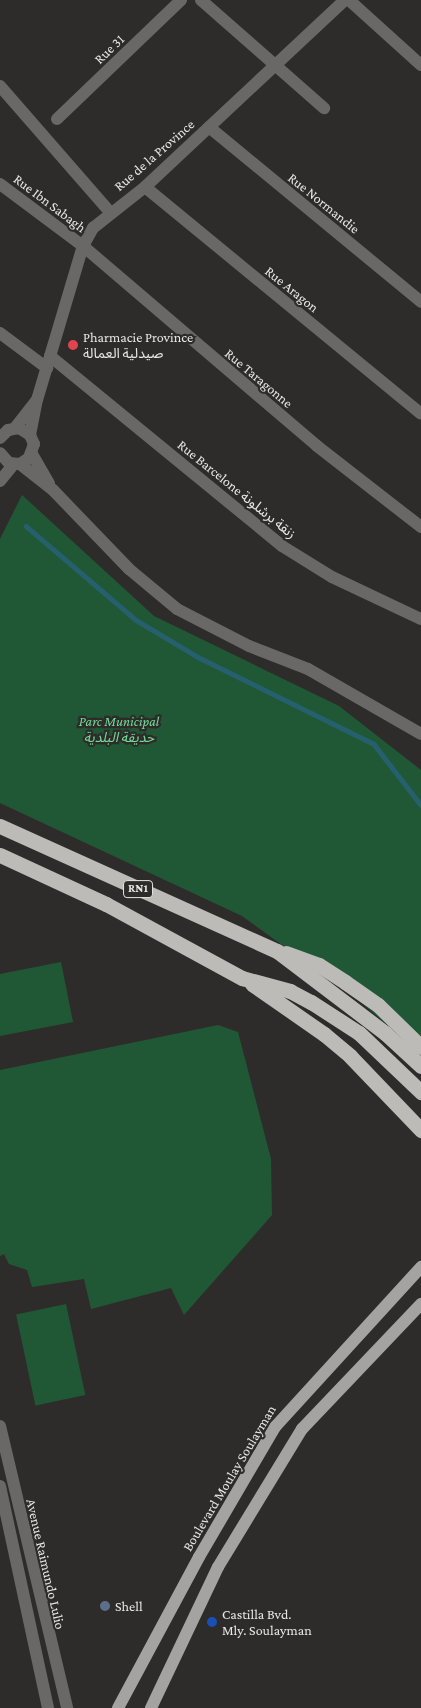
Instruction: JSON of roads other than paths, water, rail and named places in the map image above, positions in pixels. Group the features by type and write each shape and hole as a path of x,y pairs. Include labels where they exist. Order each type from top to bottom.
{"highway":[{"name":"RN1","path":"0,826 276,951 385,1033 421,1066"},
{"name":"RN1","path":"0,855 106,904 242,978 290,992 344,1021 421,1092"},
{"path":"276,951 319,965 345,982 378,1005 421,1046"},
{"path":"242,978 324,1034 350,1056 421,1130"}],"main road":[{"name":"Boulevard Moulay Soulayman","path":"118,1708 199,1557 275,1427 421,1267"},
{"path":"151,1708 218,1567 302,1429 421,1304"}],"street":[{"path":"201,0 324,108"},
{"path":"347,0 421,65"},
{"name":"Rue de la Province","path":"32,454 34,444 30,435 37,400 83,246 93,228 110,212 145,187 347,0"},
{"name":"Rue 31","path":"57,119 177,1"},
{"path":"0,86 110,212"},
{"name":"Rue Normandie","path":"209,128 421,302"},
{"name":"Rue Ibn Sabagh","path":"0,184 83,246"},
{"name":"Rue Aragon","path":"145,187 421,414"},
{"name":"Rue Taragonne","path":"83,246 317,446 421,527"},
{"name":"Rue Barcelone زنقة برشلونة","path":"0,333 48,362 282,546 332,577 421,619"},
{"name":"Rue de la Province","path":"6,430 37,400"},
{"path":"6,430 30,435"},
{"path":"0,481 17,464 32,454 53,490"},
{"path":"0,457 17,464 53,490 112,554 177,609 249,646 308,669 421,734"},
{"path":"0,817 15,832"},
{"name":"Avenue Raimundo Lulio","path":"0,1426 67,1708"},
{"name":"Avenue Raimundo Lulio","path":"0,1486 48,1708"}],"waterway":[{"path":"26,526 136,620 198,657 374,744 421,805"}],"place":[{"name":"Pharmacie Province صيدلية العمالة","path":"73,345"},
{"name":"Shell","path":"105,1606"},
{"name":"Castilla Bvd. Mly. Soulayman","path":"212,1622"}],"park label":[{"name":"Parc Municipal حديقة البلدية","path":"119,730"}]}
